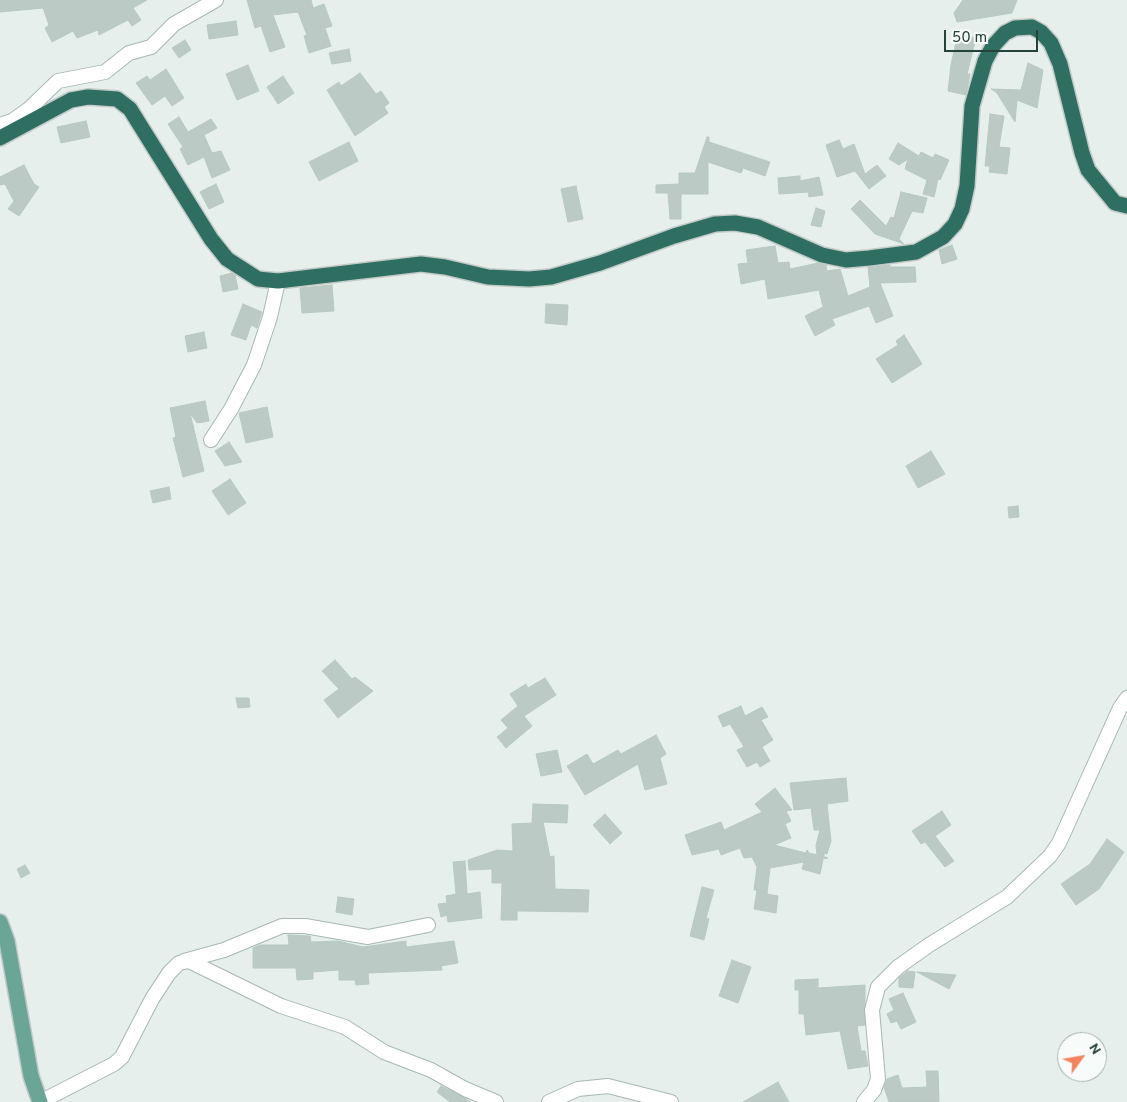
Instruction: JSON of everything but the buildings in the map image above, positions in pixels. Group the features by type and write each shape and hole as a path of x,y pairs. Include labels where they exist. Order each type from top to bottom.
{"highway":[{"path":"0,138 71,100 88,97 117,99 130,109 211,239 227,259 258,279 278,281 421,264 503,279 543,278 600,263 674,236 715,224 735,223 758,227 822,255 846,260 916,252 943,237 955,224 962,209 967,186 972,106 985,61 992,46 1005,33 1015,28 1032,27 1041,32 1051,43 1060,64 1088,170 1115,203 1127,206"}],"main road":[{"path":"0,922 7,941 31,1076 40,1102"}],"street":[{"path":"0,126 12,121 29,108 58,81 105,72 129,53 151,47 174,24 216,0"},
{"path":"211,440 231,409 254,365 270,317 278,281"},
{"path":"864,1102 874,1090 878,1079 872,1010 878,987 898,967 929,945 1007,898 1050,856 1059,843 1120,708 1127,698"},
{"path":"40,1102 114,1064 122,1057 157,990 169,973 183,961 224,950 282,926 300,925 368,937 428,925"},
{"path":"183,961 189,961 219,974 281,1006 345,1027 384,1052 431,1070 465,1089 496,1102"},
{"path":"549,1102 578,1089 608,1086 671,1102"}]}
